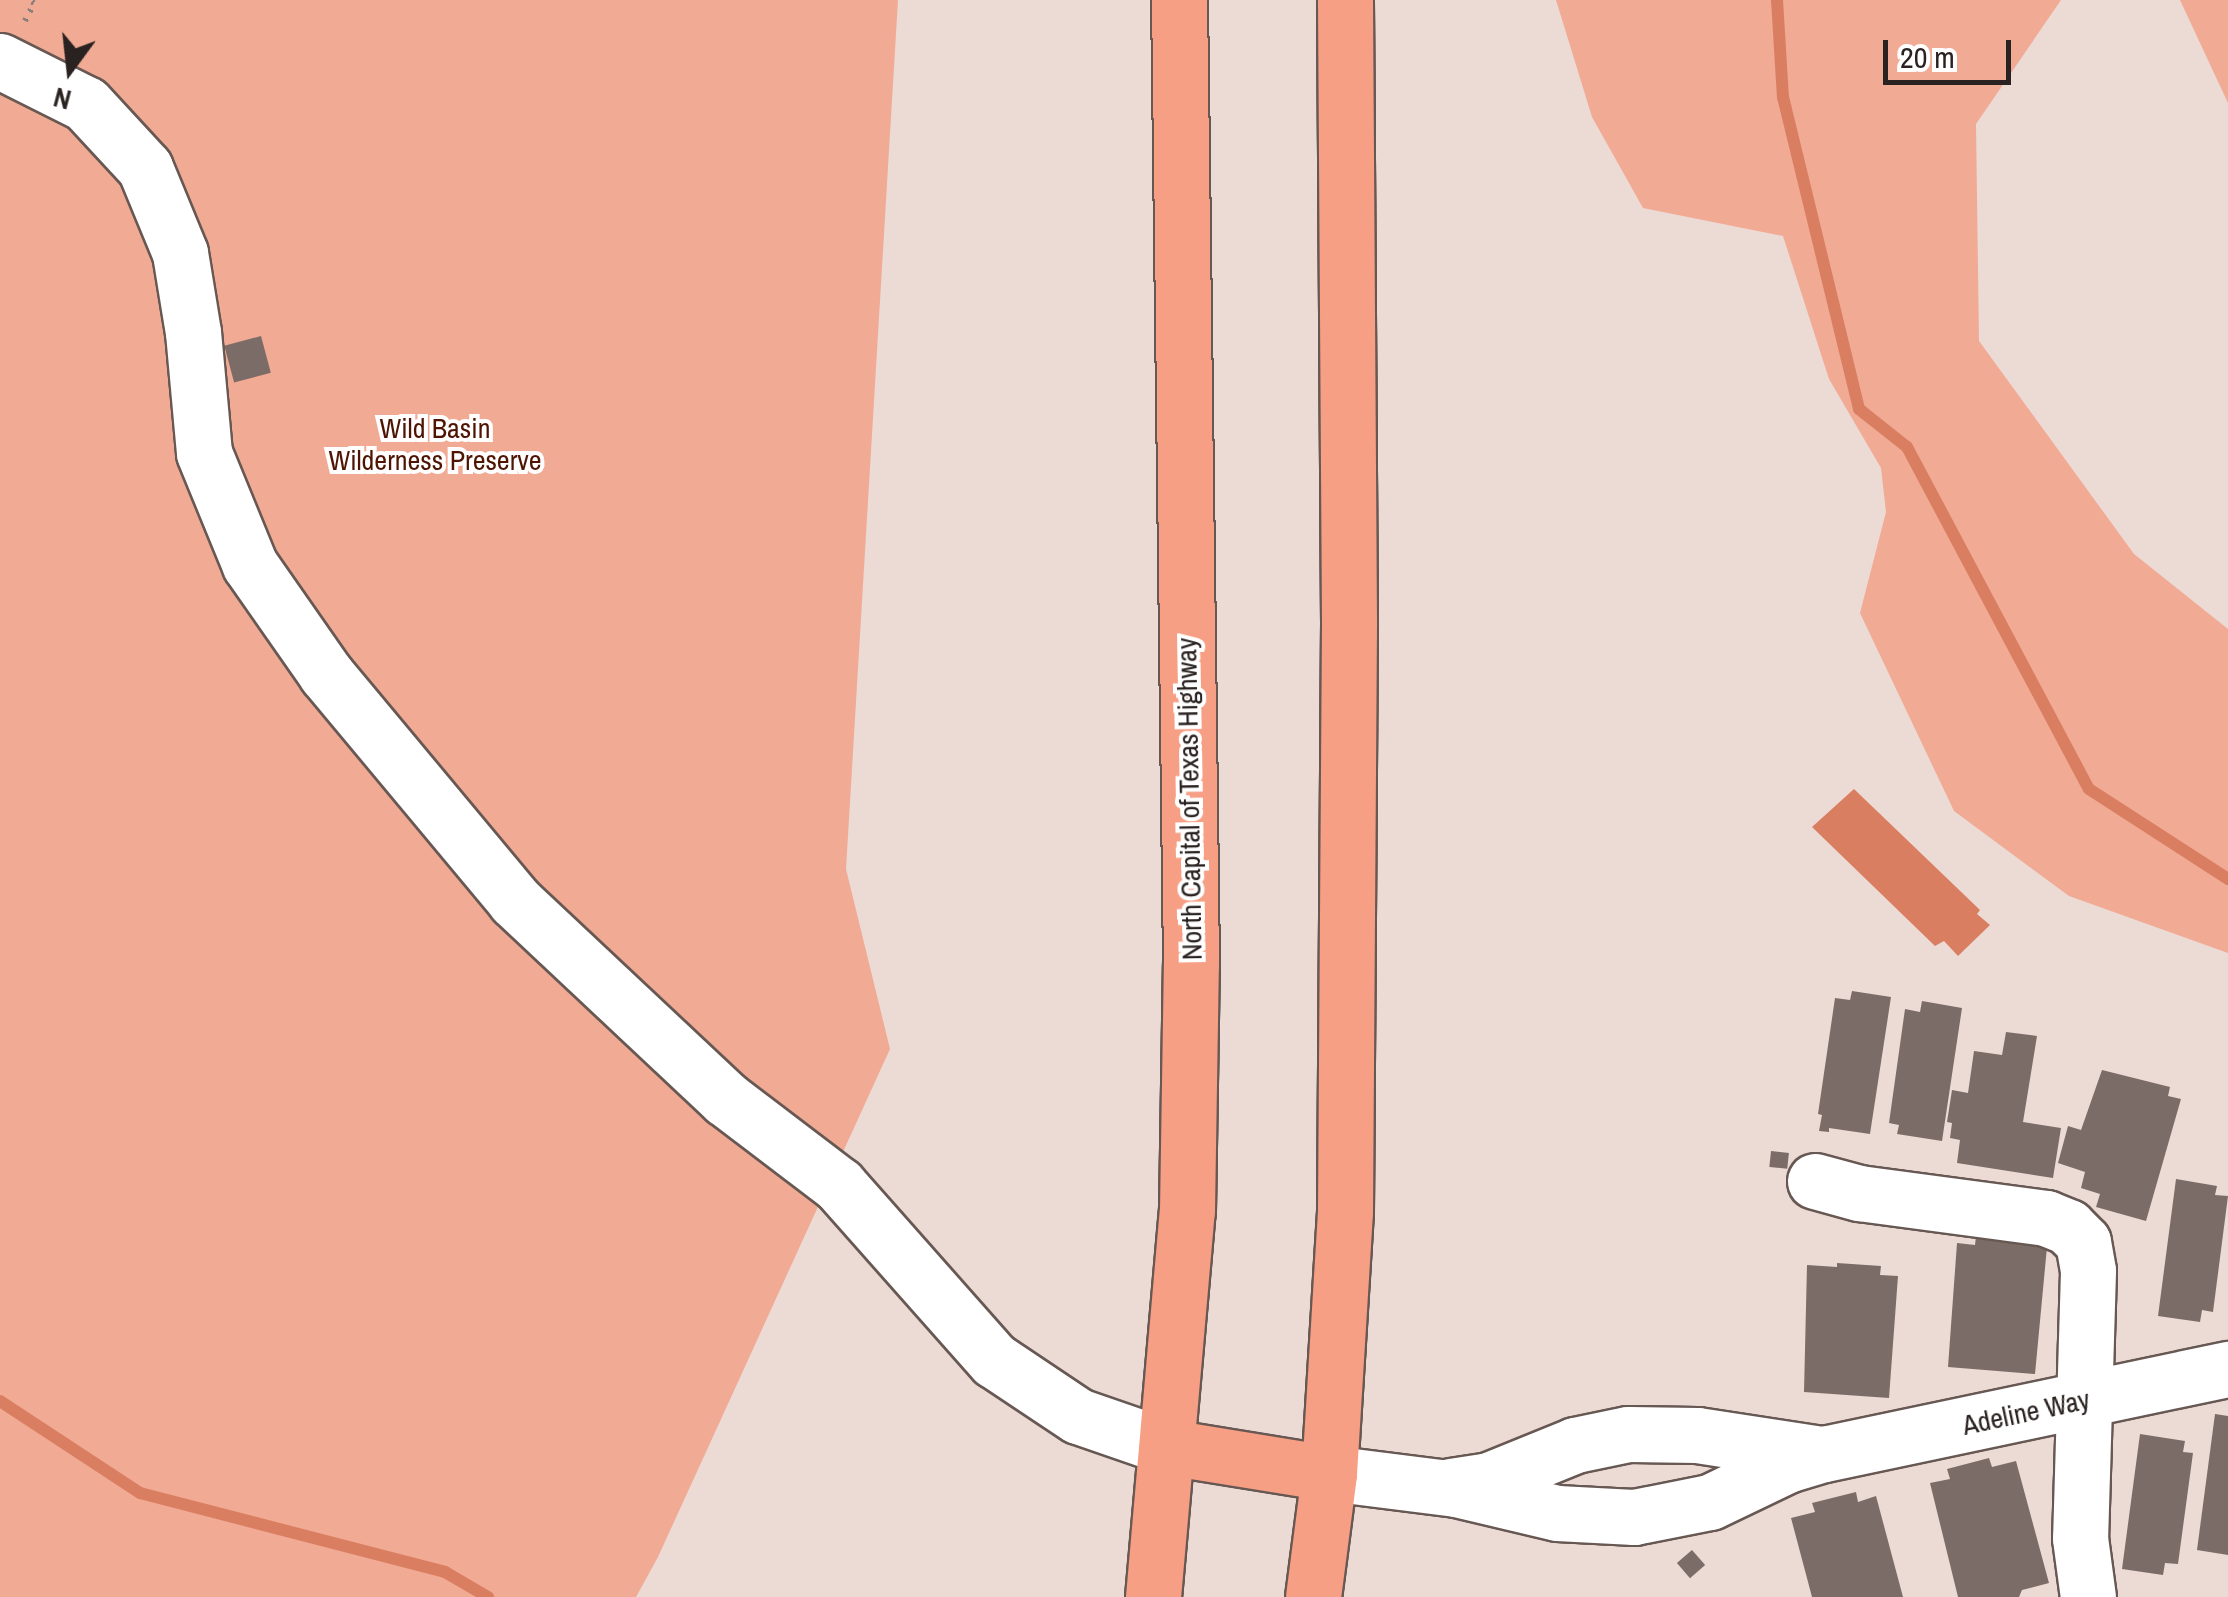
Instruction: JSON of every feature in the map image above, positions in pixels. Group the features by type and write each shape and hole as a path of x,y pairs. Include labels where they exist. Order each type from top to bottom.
{"highway":[{"name":"North Capital of Texas Highway","path":"1153,1597 1187,1211 1191,964 1179,0"},
{"path":"1313,1597 1329,1472 1344,1211 1348,999 1345,0"},
{"path":"1168,1447 1329,1472"}],"street":[{"path":"0,60 86,104 145,168 180,253 193,332 204,454 250,566 326,674 514,901 726,1098 839,1185 994,1360 1078,1416 1168,1447"},
{"path":"1815,1182 1859,1192 2046,1218 2076,1233 2083,1242 2088,1271 2080,1538 2088,1597"},
{"name":"Adeline Way","path":"1329,1472 1444,1487 1556,1513 1634,1517 1710,1502 1787,1465 1824,1454 2228,1369"},
{"path":"1628,1434 1634,1517"},
{"name":"Adeline Way","path":"1444,1487 1489,1480 1575,1445 1628,1434 1697,1435 1824,1454"}],"green space":[{"name":"Wild Basin Wilderness Preserve","path":"0,0 898,0 846,869 890,1049 658,1557 636,1597 0,1597"},
{"path":"1556,0 2061,0 1976,124 1979,341 2134,554 2228,629 2228,953 2069,896 1954,811 1860,613 1886,512 1881,468 1829,379 1783,236 1643,208 1592,117"},
{"path":"2180,0 2228,0 2228,103"}],"shaded area":[{"path":"1854,789 1980,910 1977,914 1990,925 1958,956 1944,941 1935,946 1812,827"}],"building":[{"path":"261,336 271,373 234,383 224,346"},
{"path":"1852,991 1891,997 1870,1134 1829,1128 1829,1132 1819,1131 1822,1115 1818,1114 1835,998 1850,1000"},
{"path":"1922,1001 1962,1008 1942,1141 1897,1134 1899,1125 1889,1123 1905,1009 1920,1012"},
{"path":"2006,1032 2037,1036 2023,1122 2061,1128 2053,1178 1957,1163 1960,1140 1950,1138 1952,1123 1947,1122 1952,1090 1968,1093 1974,1051 2002,1055"},
{"path":"2102,1070 2170,1087 2168,1096 2181,1099 2146,1221 2096,1207 2100,1194 2081,1188 2085,1172 2058,1163 2068,1126 2081,1130"},
{"path":"1771,1151 1789,1153 1787,1169 1769,1167"},
{"path":"2176,1179 2217,1186 2215,1195 2228,1196 2213,1312 2202,1310 2200,1322 2158,1316"},
{"path":"1976,1236 2047,1247 2035,1374 1948,1367 1957,1243 1975,1245"},
{"path":"1837,1263 1881,1266 1880,1275 1898,1276 1889,1398 1804,1392 1807,1265 1837,1267"},
{"path":"2215,1414 2228,1416 2228,1555 2197,1550"},
{"path":"2140,1434 2185,1441 2183,1452 2193,1453 2178,1564 2165,1563 2163,1575 2122,1569"},
{"path":"1989,1458 1992,1467 2016,1461 2049,1583 2022,1590 2019,1597 1958,1597 1930,1483 1950,1479 1947,1469"},
{"path":"1856,1492 1858,1502 1876,1496 1903,1597 1812,1597 1791,1518 1815,1512 1812,1503"},
{"path":"1692,1550 1705,1565 1690,1578 1677,1563"}],"waterway":[{"path":"1777,0 1783,97 1859,409 1907,447 2089,789 2228,879"},
{"path":"0,1401 140,1493 445,1572 488,1597"}]}
